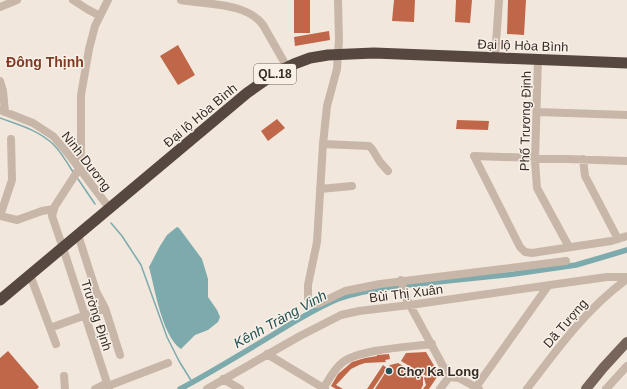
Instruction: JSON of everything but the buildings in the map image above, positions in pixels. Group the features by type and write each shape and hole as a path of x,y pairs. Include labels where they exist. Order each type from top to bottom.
{"highway":[{"name":"Đại lộ Hòa Bình","path":"0,300 247,93 266,79 287,67 310,58 338,54 374,53 627,63"}],"main road":[{"path":"586,389 627,342"}],"street":[{"path":"0,7 17,0"},
{"path":"73,0 100,16"},
{"path":"12,139 12,180 0,216 17,220 42,211 53,210 79,169 81,152 82,95 90,44 100,16 108,0"},
{"path":"181,0 231,7 252,14 263,25 287,67"},
{"path":"338,0 337,69 327,106 323,144 317,242 308,285 308,298 312,304 318,304 345,291 400,280 566,260"},
{"path":"495,58 499,0"},
{"name":"Phố Trương Định","path":"538,60 535,158 537,188 569,247"},
{"path":"0,81 3,91 2,111"},
{"name":"Ninh Dương","path":"2,111 33,123 48,132 63,147 110,209"},
{"path":"537,112 627,115"},
{"path":"323,144 369,146 388,171"},
{"path":"627,161 474,156 520,247 525,252 532,253 611,241 627,236"},
{"path":"583,159 585,176 618,239"},
{"path":"320,189 352,186"},
{"name":"Trường Định","path":"53,210 52,216 108,386"},
{"path":"78,235 96,291 105,308 120,355"},
{"path":"30,275 56,344"},
{"name":"Bùi Thị Xuân","path":"207,389 267,354 341,315 360,310 410,305 607,277 627,278"},
{"name":"Dã Tượng","path":"527,389 576,326 601,300 627,278"},
{"path":"400,280 410,305 449,377"},
{"path":"449,377 459,378 477,388 548,286"},
{"path":"50,328 105,308"},
{"path":"267,354 324,389 336,369 342,363 354,356 370,352 432,344"},
{"path":"94,389 108,386 168,362"},
{"path":"606,389 627,366"},
{"path":"64,376 65,389"},
{"path":"440,389 449,377"},
{"path":"223,379 240,389"}],"water":[{"path":"177,227 202,259 208,279 208,297 220,317 218,322 208,330 195,335 181,349 174,343 164,323 149,267 167,235"}],"waterway":[{"path":"0,118 28,128 47,139 59,150 73,172"},
{"path":"78,179 95,204"},
{"path":"111,223 122,236 141,265 167,337 192,382"},
{"name":"Kênh Tràng Vinh","path":"407,285 514,274 576,265 627,250"},
{"name":"Kênh Tràng Vinh","path":"180,389 228,362 296,320 327,304 353,294 398,286"}],"place":[{"name":"Chợ Ka Long","path":"389,371"}],"district":[{"name":"Đông Thịnh","path":"45,62"}]}
